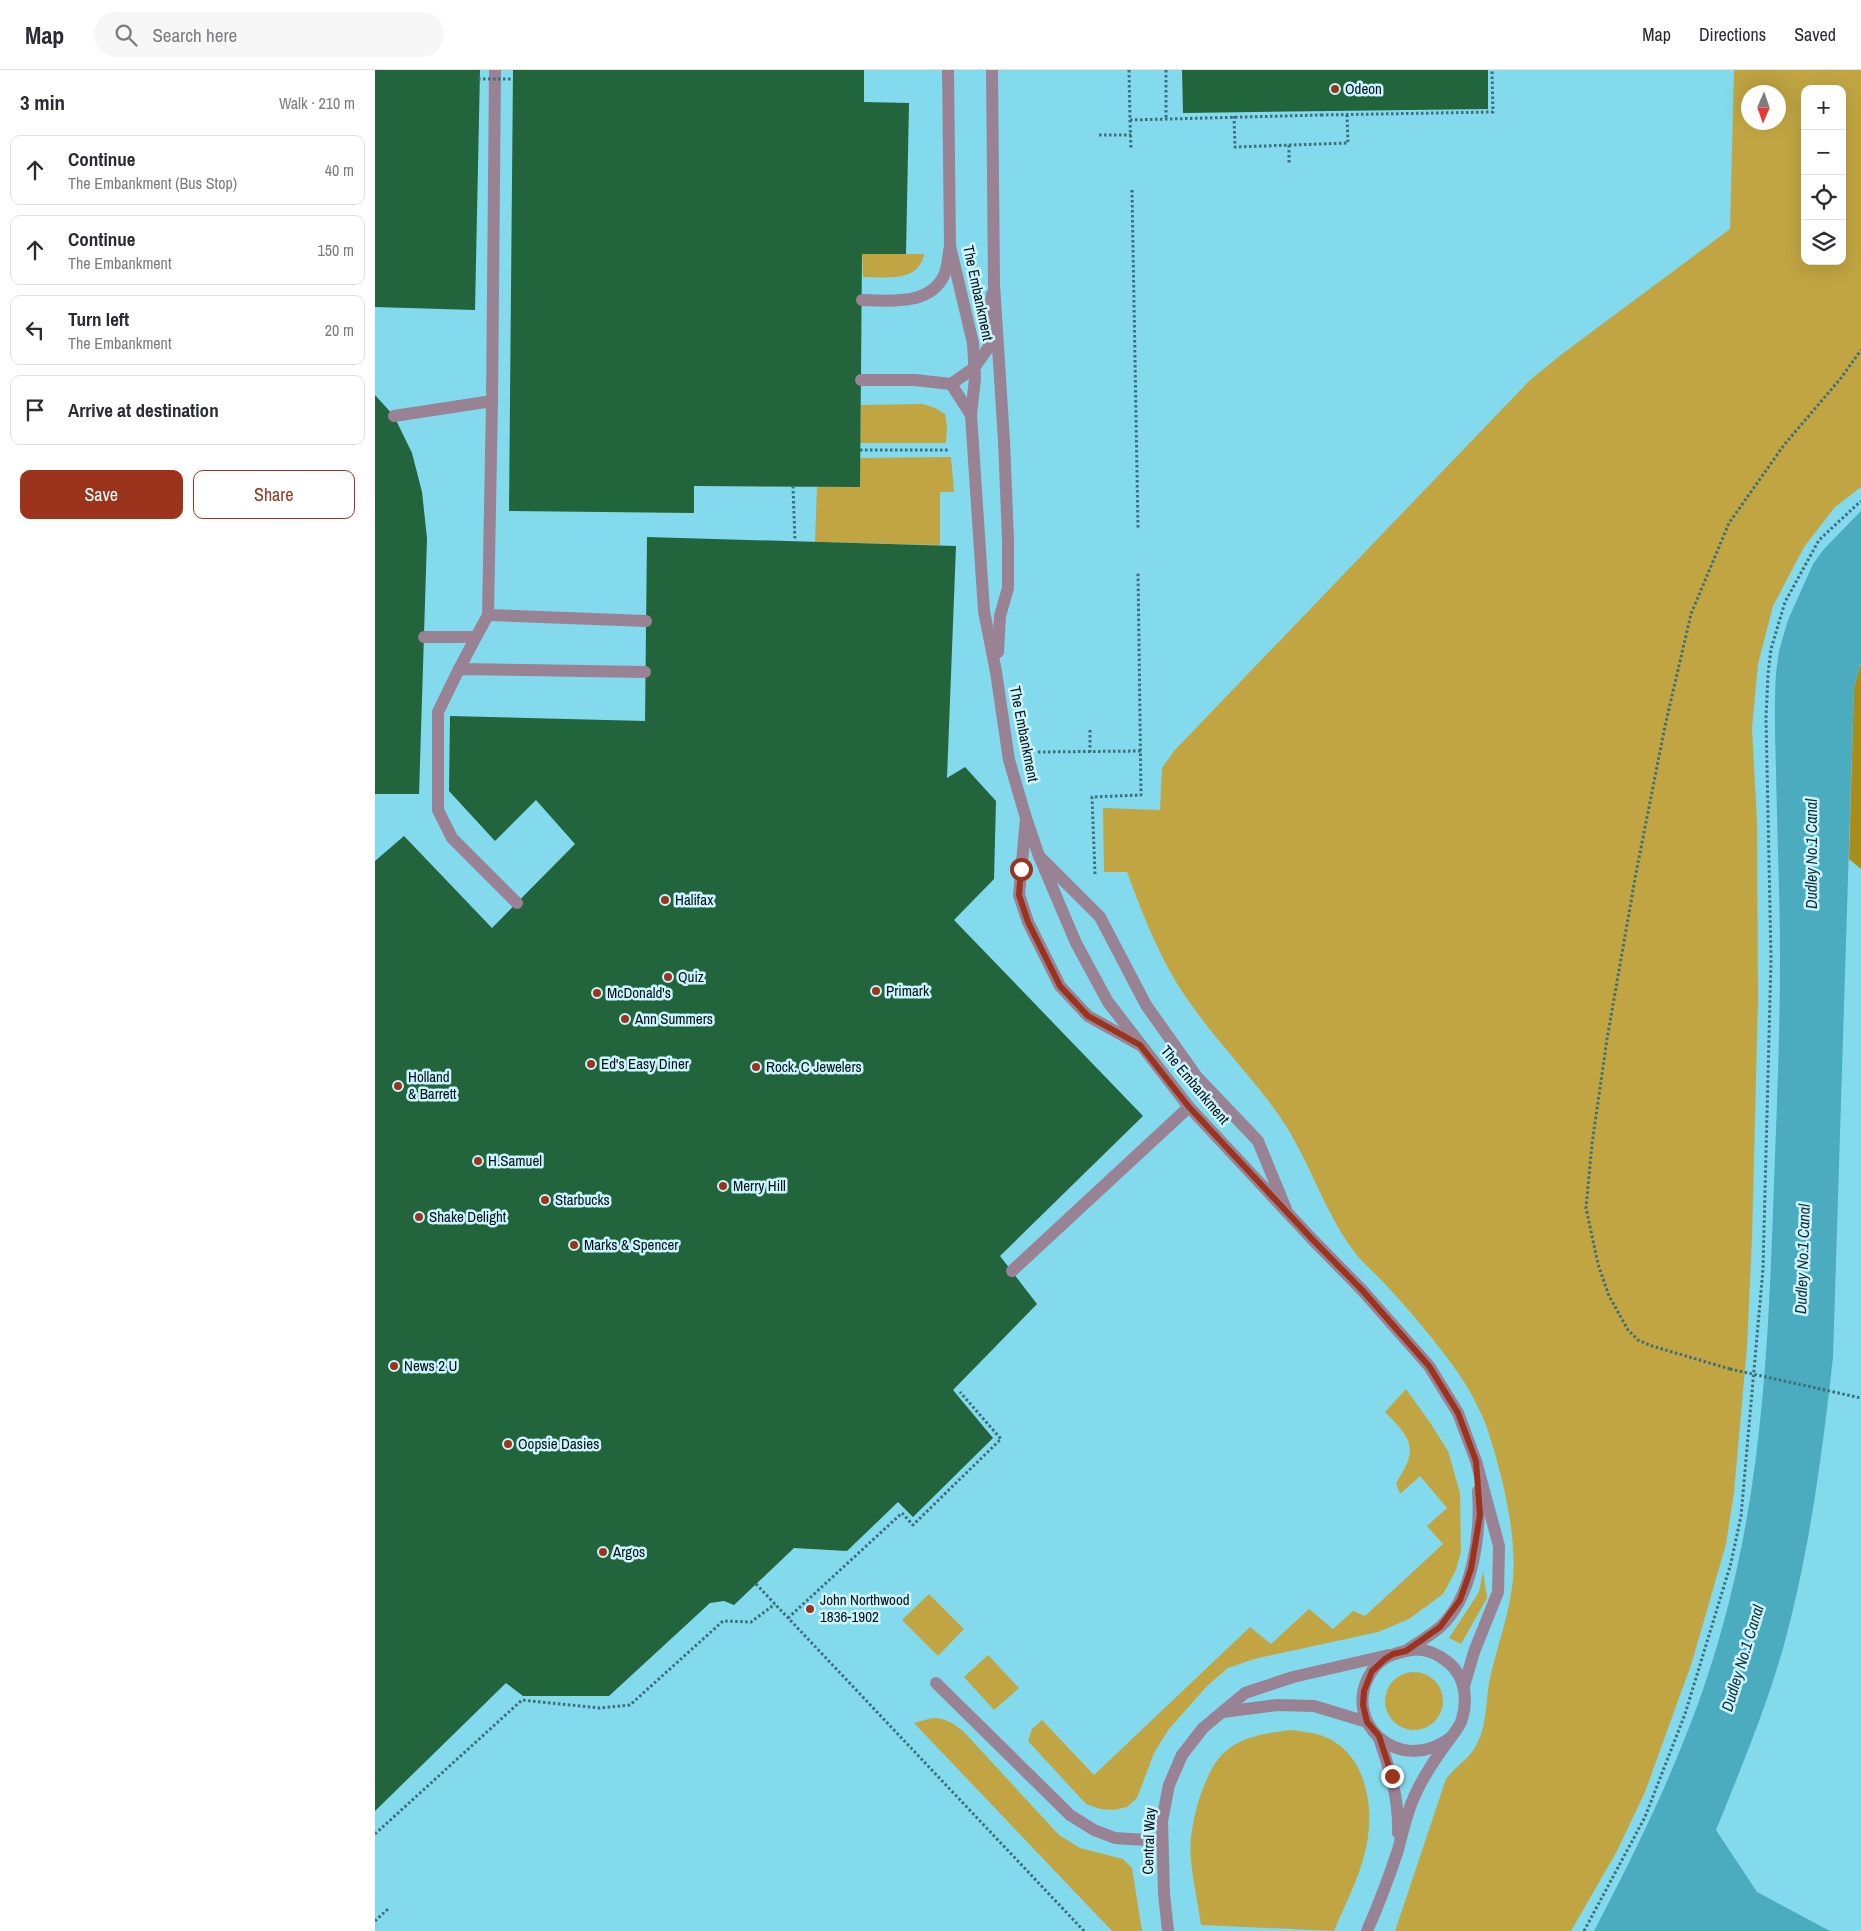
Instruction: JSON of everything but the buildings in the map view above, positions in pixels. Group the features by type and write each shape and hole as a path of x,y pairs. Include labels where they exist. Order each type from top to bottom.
{"street":[{"path":"495,70 488,615 438,712 438,810 452,838 517,903"},
{"name":"The Embankment","path":"948,70 950,246 973,343 975,379 971,415 984,612 997,672 1009,760 1026,818 1039,856 1076,943 1109,1002 1140,1045 1189,1107 1362,1290 1429,1366 1458,1413 1476,1461 1499,1546 1498,1592 1474,1652 1463,1686"},
{"name":"The Embankment","path":"992,70 994,284 1004,440 1008,578 1008,588 1000,616 997,672"},
{"path":"862,300 915,299 929,291 937,286 945,273 950,246"},
{"path":"861,380 915,380 951,384 974,368 989,347 989,316 994,284"},
{"path":"951,384 971,415"},
{"path":"394,416 491,401"},
{"path":"488,615 646,621"},
{"path":"424,637 476,637"},
{"path":"459,669 645,672"},
{"path":"1026,818 1019,895 1028,922 1060,986 1088,1016 1140,1045"},
{"path":"1039,856 1100,917 1146,1005 1197,1077 1258,1142 1286,1209"},
{"path":"1011,1272 1189,1107"},
{"name":"The Embankment","path":"1450,1738 1425,1751 1413,1752 1395,1749 1384,1742 1367,1722 1363,1705 1364,1691 1372,1671 1385,1659 1440,1627 1460,1600 1471,1569 1480,1515 1476,1461"},
{"name":"The Embankment","path":"1367,1931 1382,1897 1412,1802 1426,1773 1461,1723 1466,1699 1456,1670 1435,1653 1417,1649 1400,1652"},
{"name":"Central Way","path":"1168,1931 1164,1894 1162,1821 1169,1785 1182,1755 1203,1728 1245,1693 1293,1677 1400,1652"},
{"path":"936,1683 1070,1815 1094,1830 1115,1838 1162,1841"},
{"path":"1223,1712 1277,1705 1315,1706 1367,1722"},
{"name":"The Embankment","path":"1379,1736 1392,1776 1399,1810 1397,1850"}],"path":[{"path":"1129,70 1131,148"},
{"path":"1165,70 1166,119"},
{"path":"1130,120 1321,113 1347,115 1493,112 1492,70"},
{"path":"478,79 513,79"},
{"path":"1234,116 1235,146 1348,143 1347,115"},
{"path":"1099,135 1131,135"},
{"path":"1289,145 1289,164"},
{"path":"1132,190 1138,528"},
{"path":"1861,350 1841,378 1783,445 1729,523 1691,614 1665,726 1636,873 1607,1039 1592,1144 1587,1208 1597,1264 1609,1296 1628,1330 1639,1340 1652,1346 1730,1369 1861,1398"},
{"path":"860,450 954,450"},
{"path":"793,486 795,542"},
{"path":"1584,1931 1645,1817 1685,1714 1731,1563 1741,1516 1763,1269 1771,959 1766,718 1768,674 1771,649 1785,602 1819,540 1861,501"},
{"path":"1095,874 1092,847 1092,797 1141,795 1138,572"},
{"path":"1089,730 1090,752"},
{"path":"1038,752 1141,752"},
{"path":"788,1618 902,1513 913,1525 1001,1439 960,1392"},
{"path":"975,1410 980,1404"},
{"path":"756,1584 1084,1931"},
{"path":"375,1834 522,1700 599,1708 630,1705 723,1621 751,1622 775,1604"},
{"path":"375,1921 389,1908"}],"shaded area":[{"path":"1734,70 1861,70 1861,487 1835,507 1804,547 1773,606 1758,664 1752,728 1757,821 1758,1000 1752,1238 1747,1347 1734,1492 1726,1544 1692,1662 1645,1792 1617,1851 1571,1931 1395,1931 1446,1779 1474,1749 1479,1741 1484,1723 1490,1678 1508,1610 1514,1569 1508,1507 1498,1465 1485,1422 1461,1377 1415,1318 1353,1250 1334,1220 1286,1126 1264,1095 1182,992 1155,942 1127,872 1104,872 1103,808 1160,810 1162,768 1174,751 1530,380 1730,229"},
{"path":"862,254 924,254 921,263 908,274 891,277 863,277"},
{"path":"923,404 945,414 947,426 946,443 860,443 861,405"},
{"path":"951,457 954,492 940,492 940,545 815,542 817,487 860,487 860,458"},
{"path":"1861,663 1861,869 1849,859 1854,687"},
{"path":"1406,1389 1448,1451 1460,1493 1461,1551 1456,1570 1443,1594 1409,1619 1378,1632 1254,1659 1228,1668 1207,1686 1169,1729 1154,1753 1137,1798 1127,1807 1114,1810 1100,1809 1086,1804 1028,1741 1032,1729 1042,1720 1094,1775 1250,1627 1271,1644 1309,1609 1333,1629 1353,1611 1365,1616 1443,1544 1427,1526 1447,1508 1420,1476 1400,1494 1396,1483 1408,1461 1409,1445 1401,1430 1385,1412"},
{"path":"1483,1571 1487,1598 1461,1644 1449,1638 1479,1592"},
{"path":"929,1594 964,1629 938,1656 902,1620"},
{"path":"988,1655 1019,1688 994,1710 964,1677"},
{"path":"1414,1672 1425,1674 1438,1685 1443,1701 1441,1712 1430,1725 1414,1730 1403,1728 1390,1717 1385,1701 1387,1690 1398,1677"},
{"path":"932,1718 949,1722 964,1732 1059,1835 1080,1848 1123,1859 1132,1868 1142,1931 1112,1931 914,1723"},
{"path":"1292,1730 1325,1737 1343,1748 1361,1774 1366,1789 1369,1821 1365,1852 1355,1882 1334,1931 1201,1925 1190,1848 1194,1817 1211,1771 1218,1759 1227,1750 1241,1741"}],"water":[{"name":"Dudley No.1 Canal","path":"1861,511 1861,663 1854,687 1833,1357 1807,1543 1791,1616 1782,1652 1767,1697 1716,1830 1757,1892 1830,1931 1594,1931 1668,1780 1699,1701 1724,1621 1747,1520 1765,1366 1777,1116 1780,958 1775,734 1776,673 1779,651 1788,620 1813,564 1824,549"}],"place":[{"name":"Odeon","path":"1335,89"},
{"name":"Halifax","path":"665,900"},
{"name":"Quiz","path":"668,977"},
{"name":"Primark","path":"876,991"},
{"name":"McDonald's","path":"597,993"},
{"name":"Ann Summers","path":"625,1019"},
{"name":"Ed's Easy Diner","path":"591,1064"},
{"name":"Rock. C Jewelers","path":"756,1067"},
{"name":"Holland & Barrett","path":"398,1086"},
{"name":"H.Samuel","path":"478,1161"},
{"name":"Merry Hill","path":"723,1186"},
{"name":"Starbucks","path":"545,1200"},
{"name":"Shake Delight","path":"419,1217"},
{"name":"Marks & Spencer","path":"574,1245"},
{"name":"News 2 U","path":"394,1366"},
{"name":"Oopsie Dasies","path":"508,1444"},
{"name":"Argos","path":"603,1552"},
{"name":"John Northwood 1836-1902","path":"810,1609"}],"route":[{"path":"1021,869 1019,895 1028,922 1060,986 1088,1016 1140,1045 1189,1107 1362,1290 1429,1366 1458,1413 1476,1461 1480,1515 1471,1569 1460,1600 1440,1627 1406,1651 1393,1654 1385,1659 1372,1671 1364,1691 1363,1705 1367,1722 1379,1736 1392,1776"}]}
